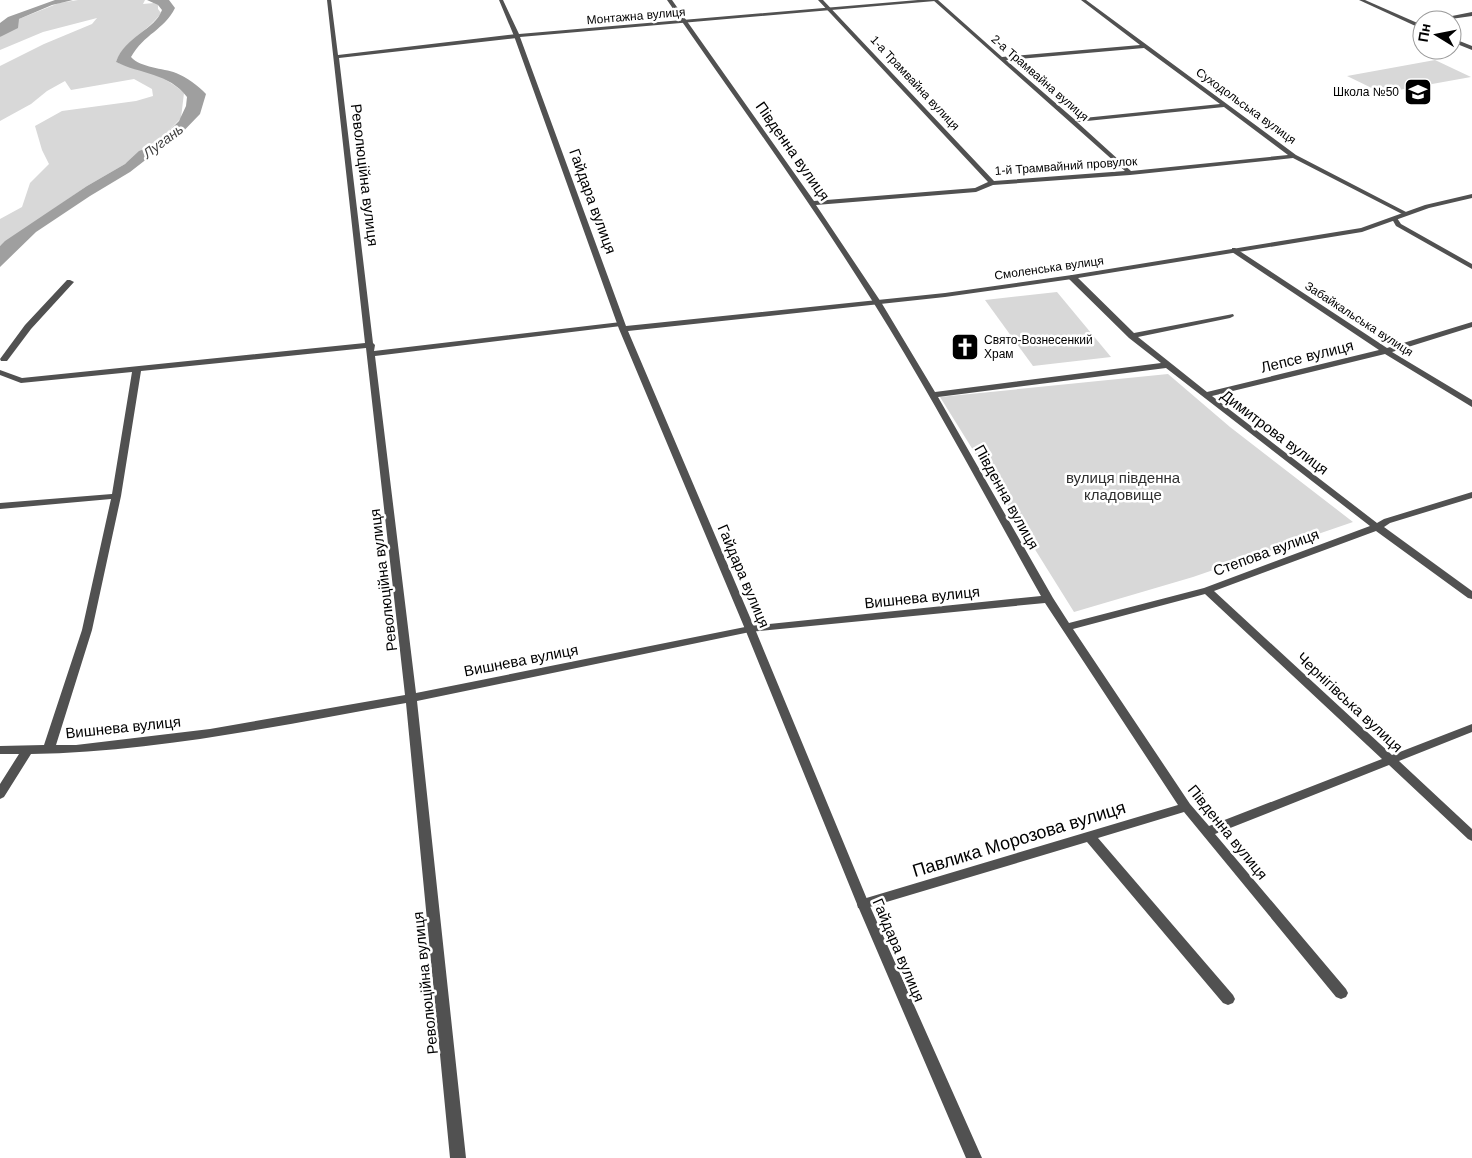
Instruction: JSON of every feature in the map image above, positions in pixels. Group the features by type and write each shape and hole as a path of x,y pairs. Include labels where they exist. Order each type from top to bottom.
{"street":[{"name":"Революційна вулиця","path":"329,0 411,698 458,1158"},
{"name":"Гайдара вулиця","path":"501,0 517,36 622,326 750,629 863,904 974,1158"},
{"name":"Південна вулиця","path":"668,0 812,203 878,302 933,395 1048,599 1186,807 1341,993"},
{"name":"1-а Трамвайна вулиця","path":"820,0 992,183"},
{"name":"Монтажна вулиця","path":"335,57 517,36 935,0"},
{"name":"2-а Трамвайна вулиця","path":"935,0 1000,59 1074,121 1130,173"},
{"name":"Суходольська вулиця","path":"1082,0 1294,156 1406,214"},
{"path":"1361,0 1412,22"},
{"path":"1000,59 1145,46"},
{"path":"1074,121 1225,105"},
{"name":"1-й Трамвайний провулок","path":"812,203 976,190 992,183 1130,173 1294,156"},
{"name":"Смоленська вулиця","path":"0,372 21,381 371,349 445,347 622,326 945,295 1072,277 1362,230 1427,206 1472,196"},
{"path":"1394,219 1398,225 1472,267"},
{"name":"Забайкальська вулиця","path":"1235,250 1386,351 1472,404"},
{"name":"Димитрова вулиця","path":"1072,277 1132,336 1167,365 1376,527 1472,596"},
{"path":"1,361 28,327 70,282"},
{"path":"1132,336 1230,316"},
{"name":"Лепсе вулиця","path":"1205,395 1386,351 1472,324"},
{"path":"933,395 1167,365"},
{"path":"49,749 87,630 116,496 137,369"},
{"name":"Степова вулиця","path":"1066,627 1207,590 1376,527 1387,520 1472,495"},
{"path":"0,506 116,496"},
{"name":"Чернігівська вулиця","path":"1207,590 1472,836"},
{"name":"Вишнева вулиця","path":"0,750 76,749 210,733 411,698 750,629 1048,599"},
{"path":"1207,832 1472,728"},
{"path":"0,794 27,750"},
{"name":"Павлика Морозова вулиця","path":"863,904 1186,807"},
{"path":"1089,836 1228,999"}],"green space":[{"path":"78,0 145,0 143,4 154,3 158,5 161,13 156,20 125,47 116,62 143,70 175,85 184,93 181,118 155,145 87,186 0,246 0,219 22,207 30,183 49,164 42,150 35,126 62,111 136,101 153,96 152,89 134,79 71,90 65,81 47,91 31,104 0,121 0,66 44,44 92,24 97,18 43,32 0,50 0,37 19,19 59,3"},
{"path":"1435,60 1471,77 1382,93 1347,76"},
{"path":"1057,292 1111,357 1033,366 985,300"},
{"name":"вулиця південна кладовище","path":"1168,374 1230,427 1353,522 1193,577 1074,612 940,397"}],"water":[{"path":"55,0 73,0 52,5 19,19 18,28 0,37 0,23 8,17"},
{"name":"Лугань","path":"147,0 169,0 175,8 165,22 136,49 131,57 146,66 171,71 180,75 200,88 206,94 200,114 173,142 36,232 0,267 0,246 5,241 87,186 125,164 139,151 155,145 179,121 186,106 187,97 180,89 154,75 116,62 126,46 153,23 162,10 158,5"}],"place":[{"name":"Школа №50","path":"1418,92"},
{"name":"Свято-Вознесенкий Храм","path":"965,347"}]}
